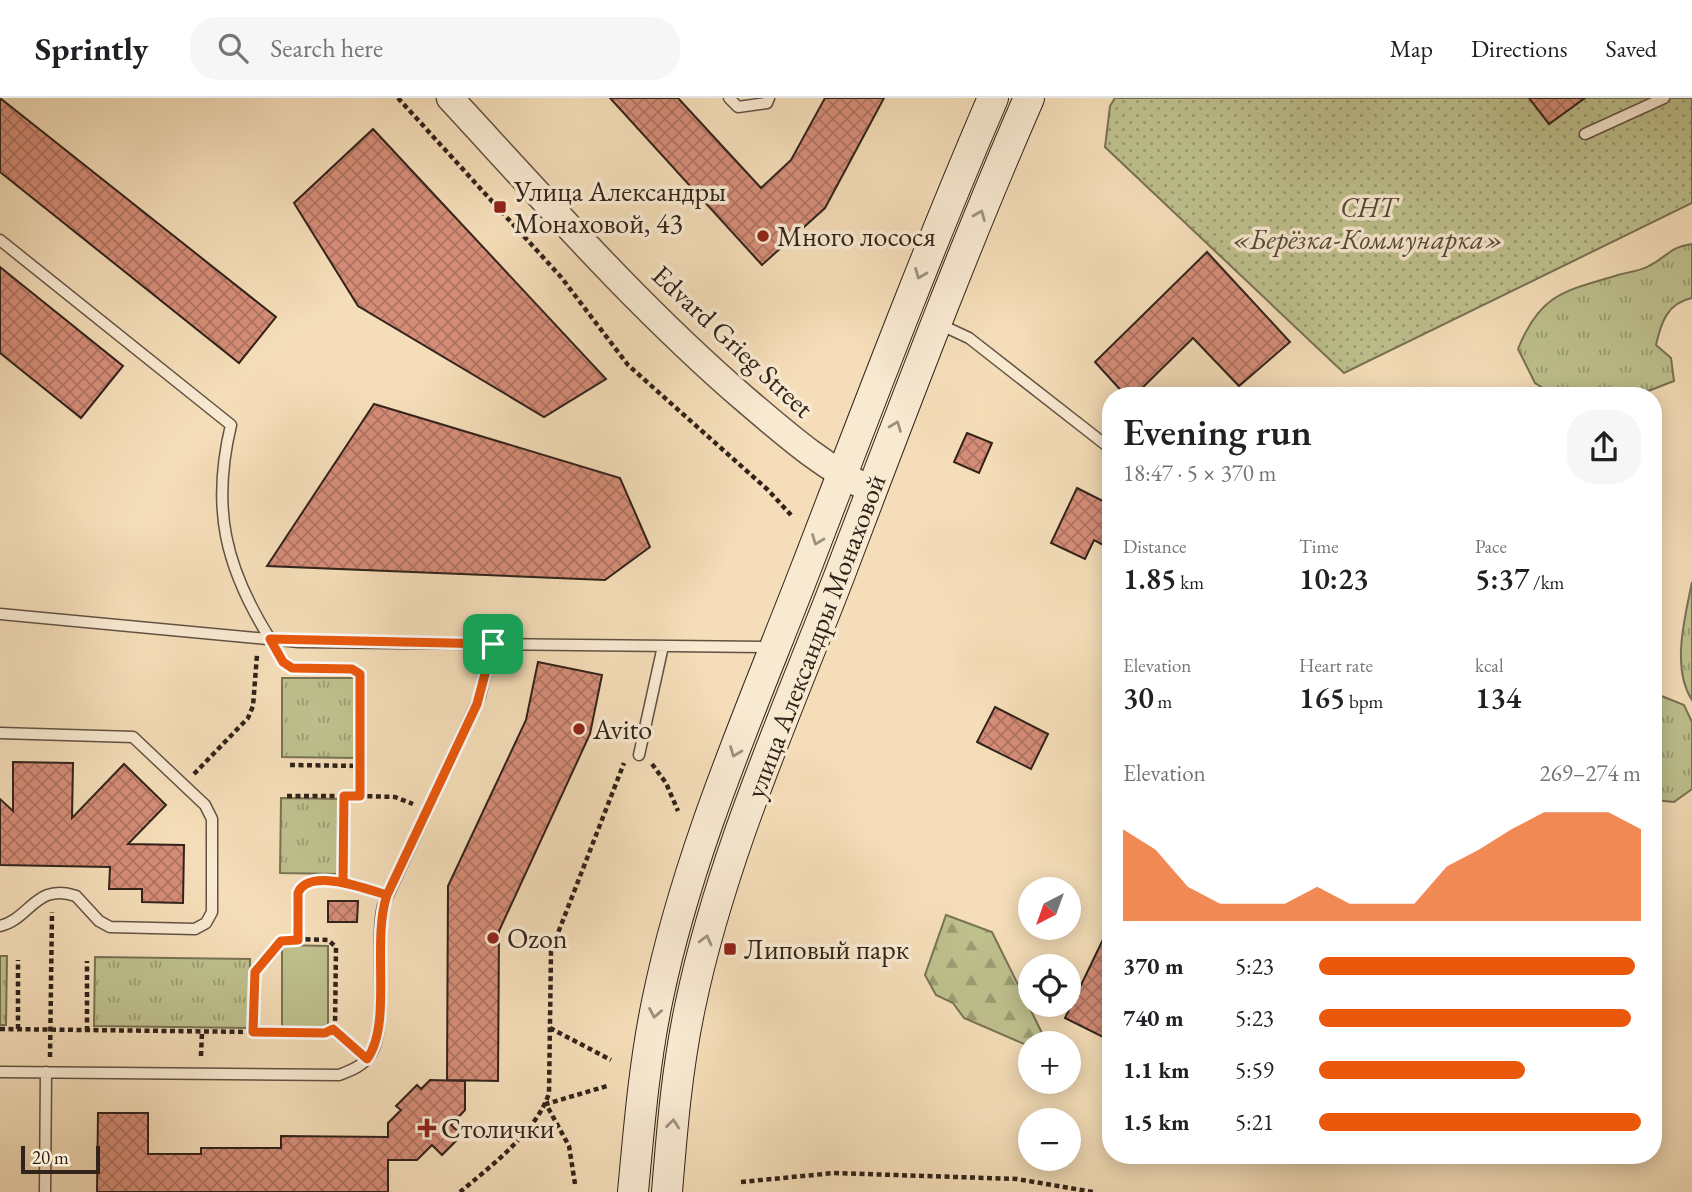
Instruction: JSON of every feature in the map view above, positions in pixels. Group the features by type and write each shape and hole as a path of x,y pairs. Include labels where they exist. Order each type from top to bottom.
{"main road":[{"name":"улица Александры Монаховой","path":"634,1192 647,1055 678,918 714,806 841,476 993,98"},
{"name":"улица Александры Монаховой","path":"667,1192 681,1054 710,927 746,817 937,323 1029,98"}],"street":[{"name":"Edvard Grieg Street","path":"450,98 696,356 810,455 841,476 872,490"}],"lane":[{"path":"729,98 738,107 767,103 769,98"},
{"path":"1585,134 1664,98"},
{"path":"0,240 231,425 222,461 220,490 223,526 242,586 270,639"},
{"path":"937,323 969,338 1102,442"},
{"path":"0,614 270,639 775,647"},
{"path":"0,1072 339,1075 355,1069 367,1059 378,1035 379,931 387,895 480,696 493,644"},
{"path":"639,755 663,646"},
{"path":"0,733 128,735 141,742 205,805 212,819 212,912 202,926 195,929 110,927 103,924 76,896 52,894 41,897 13,921 0,926"},
{"path":"45,1192 48,1072"}],"path":[{"path":"398,98 561,277 628,365 768,490 791,515"},
{"path":"270,639 283,662 292,668 352,669 360,674 360,796"},
{"path":"184,785 248,718 253,706 257,655"},
{"path":"460,1192 516,1140 546,1104 549,1093 550,959 620,768 627,760 639,755 653,765 661,775 678,811"},
{"path":"290,765 361,766"},
{"path":"287,796 395,797 426,810"},
{"path":"343,882 344,796"},
{"path":"298,940 298,893 301,886 308,881 343,882 387,895"},
{"path":"48,1072 52,894"},
{"path":"0,1029 325,1033 333,1029 336,1023 336,947 326,940 281,941 255,972 253,1032"},
{"path":"18,960 18,1030"},
{"path":"87,961 87,1031"},
{"path":"550,1028 611,1060"},
{"path":"333,1029 367,1059"},
{"path":"546,1104 607,1087"},
{"path":"546,1104 566,1139 575,1184"},
{"path":"741,1182 847,1173 1017,1179 1093,1192"}],"green space":[{"name":"СНТ «Берёзка-Коммунарка»","path":"1115,98 1692,98 1692,203 1344,373 1105,147 1110,106"},
{"path":"1692,244 1692,298 1677,304 1666,315 1656,345 1671,358 1674,381 1659,387 1541,387 1535,383 1518,349 1535,316 1545,306 1568,291 1645,268"},
{"path":"1692,582 1692,700 1682,673 1681,658 1683,626"},
{"path":"282,678 359,678 358,758 282,757"},
{"path":"1662,696 1684,705 1692,722 1692,789 1674,802 1662,801"},
{"path":"281,798 341,799 340,874 280,873"},
{"path":"946,915 992,932 1018,984 1018,1017 1034,1017 1041,1031 1018,1031 1018,1041 964,1018 953,1003 936,995 925,975"},
{"path":"282,945 328,946 328,1027 282,1027"},
{"path":"0,956 7,956 6,1025 0,1025"},
{"path":"95,957 250,959 249,1028 94,1026"}],"building":[{"path":"0,98 276,317 239,363 0,172"},
{"path":"610,98 678,98 761,188 791,160 825,98 884,98 825,208 762,265"},
{"path":"1529,98 1585,98 1549,124"},
{"path":"373,129 606,379 544,417 358,306 294,203"},
{"path":"1207,252 1290,342 1239,386 1193,338 1143,387 1118,387 1095,362"},
{"path":"0,267 123,366 81,418 0,353"},
{"path":"374,404 620,478 650,547 605,580 267,566"},
{"path":"967,433 992,443 979,473 954,462"},
{"path":"1077,488 1102,500 1102,544 1094,540 1085,559 1051,543"},
{"path":"538,662 602,675 590,734 499,931 498,1081 447,1080 448,886 526,720"},
{"path":"995,707 1048,734 1031,769 977,742"},
{"path":"13,762 73,763 72,818 124,764 166,805 128,844 184,845 183,903 142,902 142,889 109,889 110,867 0,865 0,799 13,811"},
{"path":"328,901 358,901 357,922 328,922"},
{"path":"1102,942 1102,1036 1065,1018 1081,1017 1081,985"},
{"path":"430,1080 465,1081 465,1110 451,1125 462,1135 442,1155 432,1145 417,1160 388,1160 388,1192 97,1192 98,1113 148,1113 148,1154 201,1154 201,1148 281,1148 281,1136 388,1137 388,1123 401,1110 396,1106 417,1085 421,1089"}],"place":[{"name":"Улица Александры Монаховой, 43","path":"500,207"},
{"name":"Много лосося","path":"763,236"},
{"name":"Avito","path":"579,729"},
{"name":"Ozon","path":"493,938"},
{"name":"Липовый парк","path":"730,949"},
{"name":"Столички","path":"427,1128"}],"route":[{"path":"493,644 299,642 270,639 283,662 292,668 352,669 360,674 360,796 344,796 343,882 353,884 387,895 379,931 378,1035 367,1059 333,1029 325,1033 253,1032 255,972 281,941 298,940 298,893 301,886 308,881 343,882 387,895 477,704 493,644"}]}
